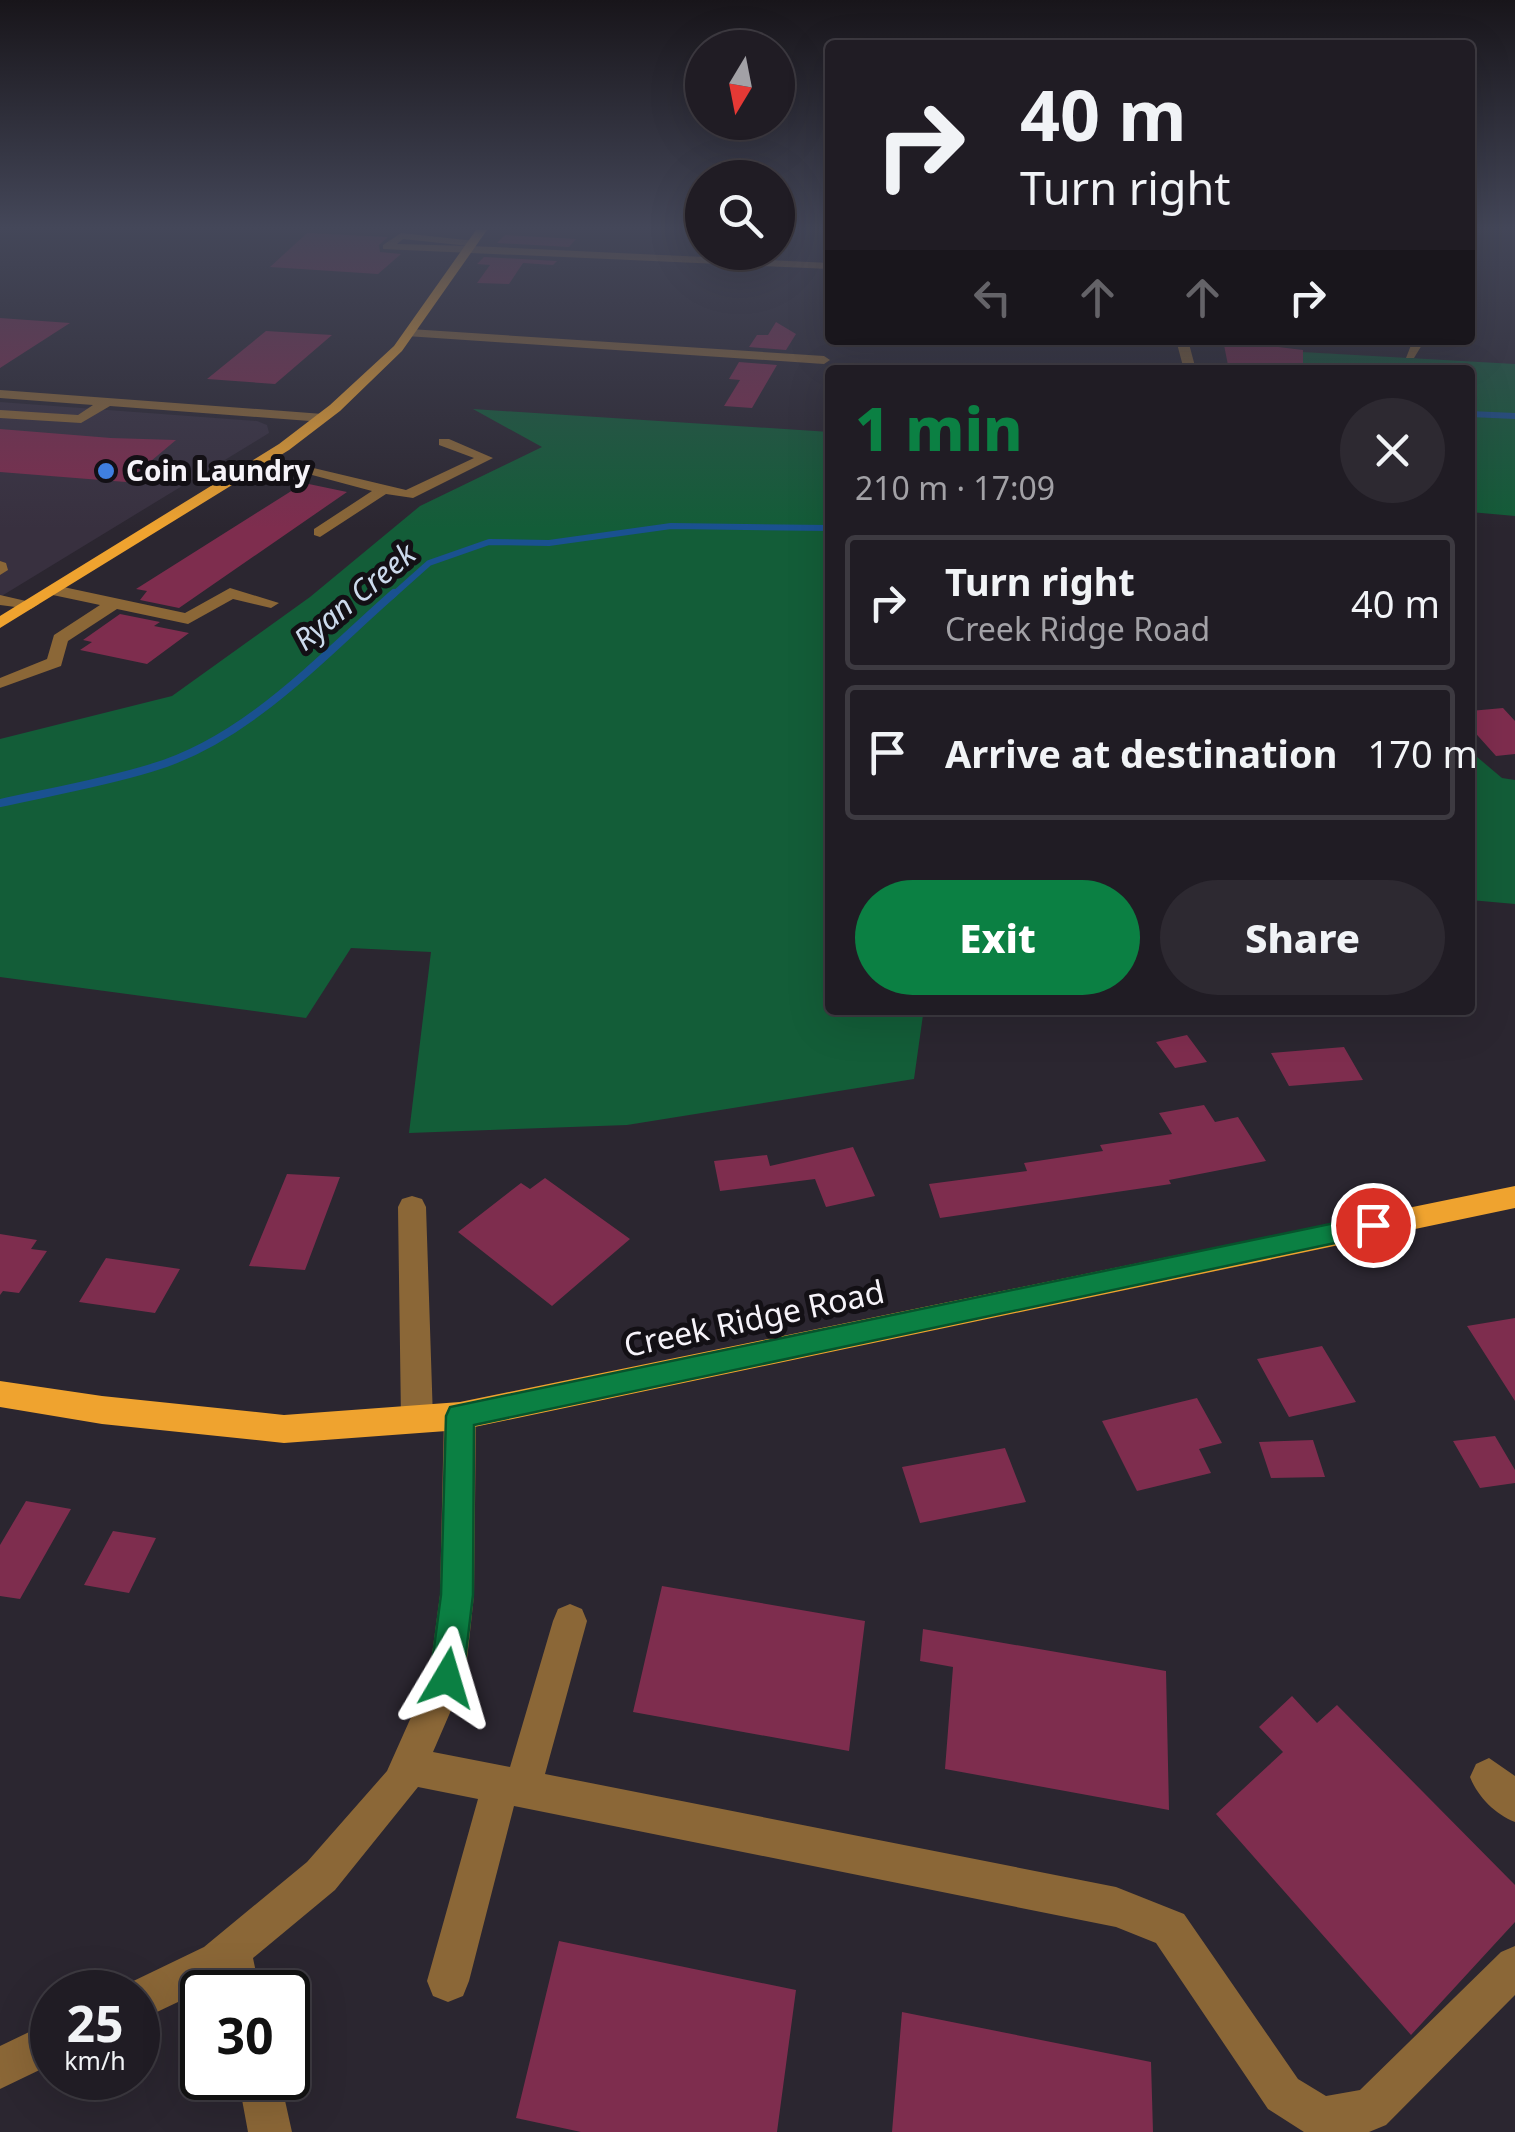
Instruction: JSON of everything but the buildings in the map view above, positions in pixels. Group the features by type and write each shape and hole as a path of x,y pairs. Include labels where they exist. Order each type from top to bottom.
{"main road":[{"path":"0,624 264,460 323,418 413,329"},
{"name":"Creek Ridge Road","path":"0,1394 102,1410 284,1429 460,1416 1515,1197"}],"street":[{"path":"410,334 824,360"},
{"path":"1410,355 1416,345"},
{"path":"1,395 323,418"},
{"path":"0,414 80,420 107,402"},
{"path":"264,460 418,494 486,458 444,442"},
{"path":"320,532 384,489"},
{"path":"54,590 188,620 230,592 271,602"},
{"path":"0,600 32,604"},
{"path":"4,683 54,662 60,639 113,604"},
{"path":"412,1207 417,1419"},
{"path":"160,1989 218,1961 321,1876 400,1784 447,1678 457,1595 460,1416"},
{"path":"448,1981 570,1621"},
{"path":"408,1766 1116,1907 1170,1928 1283,2094 1322,2118 1371,2110 1515,1966"},
{"path":"230,1950 235,1970"},
{"path":"0,2068 30,2053"},
{"path":"263,2100 270,2132"}],"shaded area":[{"path":"0,402 257,421 267,425 269,433 0,597"}],"green space":[{"path":"1284,351 1515,364 1515,516 1475,512 1475,365 1291,365"},
{"path":"473,409 825,432 825,1015 923,1015 914,1079 627,1125 409,1133 431,952 351,948 306,1018 0,977 0,739 172,696 310,597 420,506 542,447"},
{"path":"1475,755 1502,778 1515,780 1515,904 1475,900"}],"waterway":[{"name":"Ryan Creek","path":"1475,414 1515,416"},
{"name":"Ryan Creek","path":"392,596 429,563 489,542 549,543 671,526 825,528"},
{"name":"Ryan Creek","path":"0,803 151,768 219,738 281,694 394,593"}],"place":[{"name":"Coin Laundry","path":"106,471"}],"route":[{"path":"447,1678 457,1595 460,1416 1373,1225"}]}
